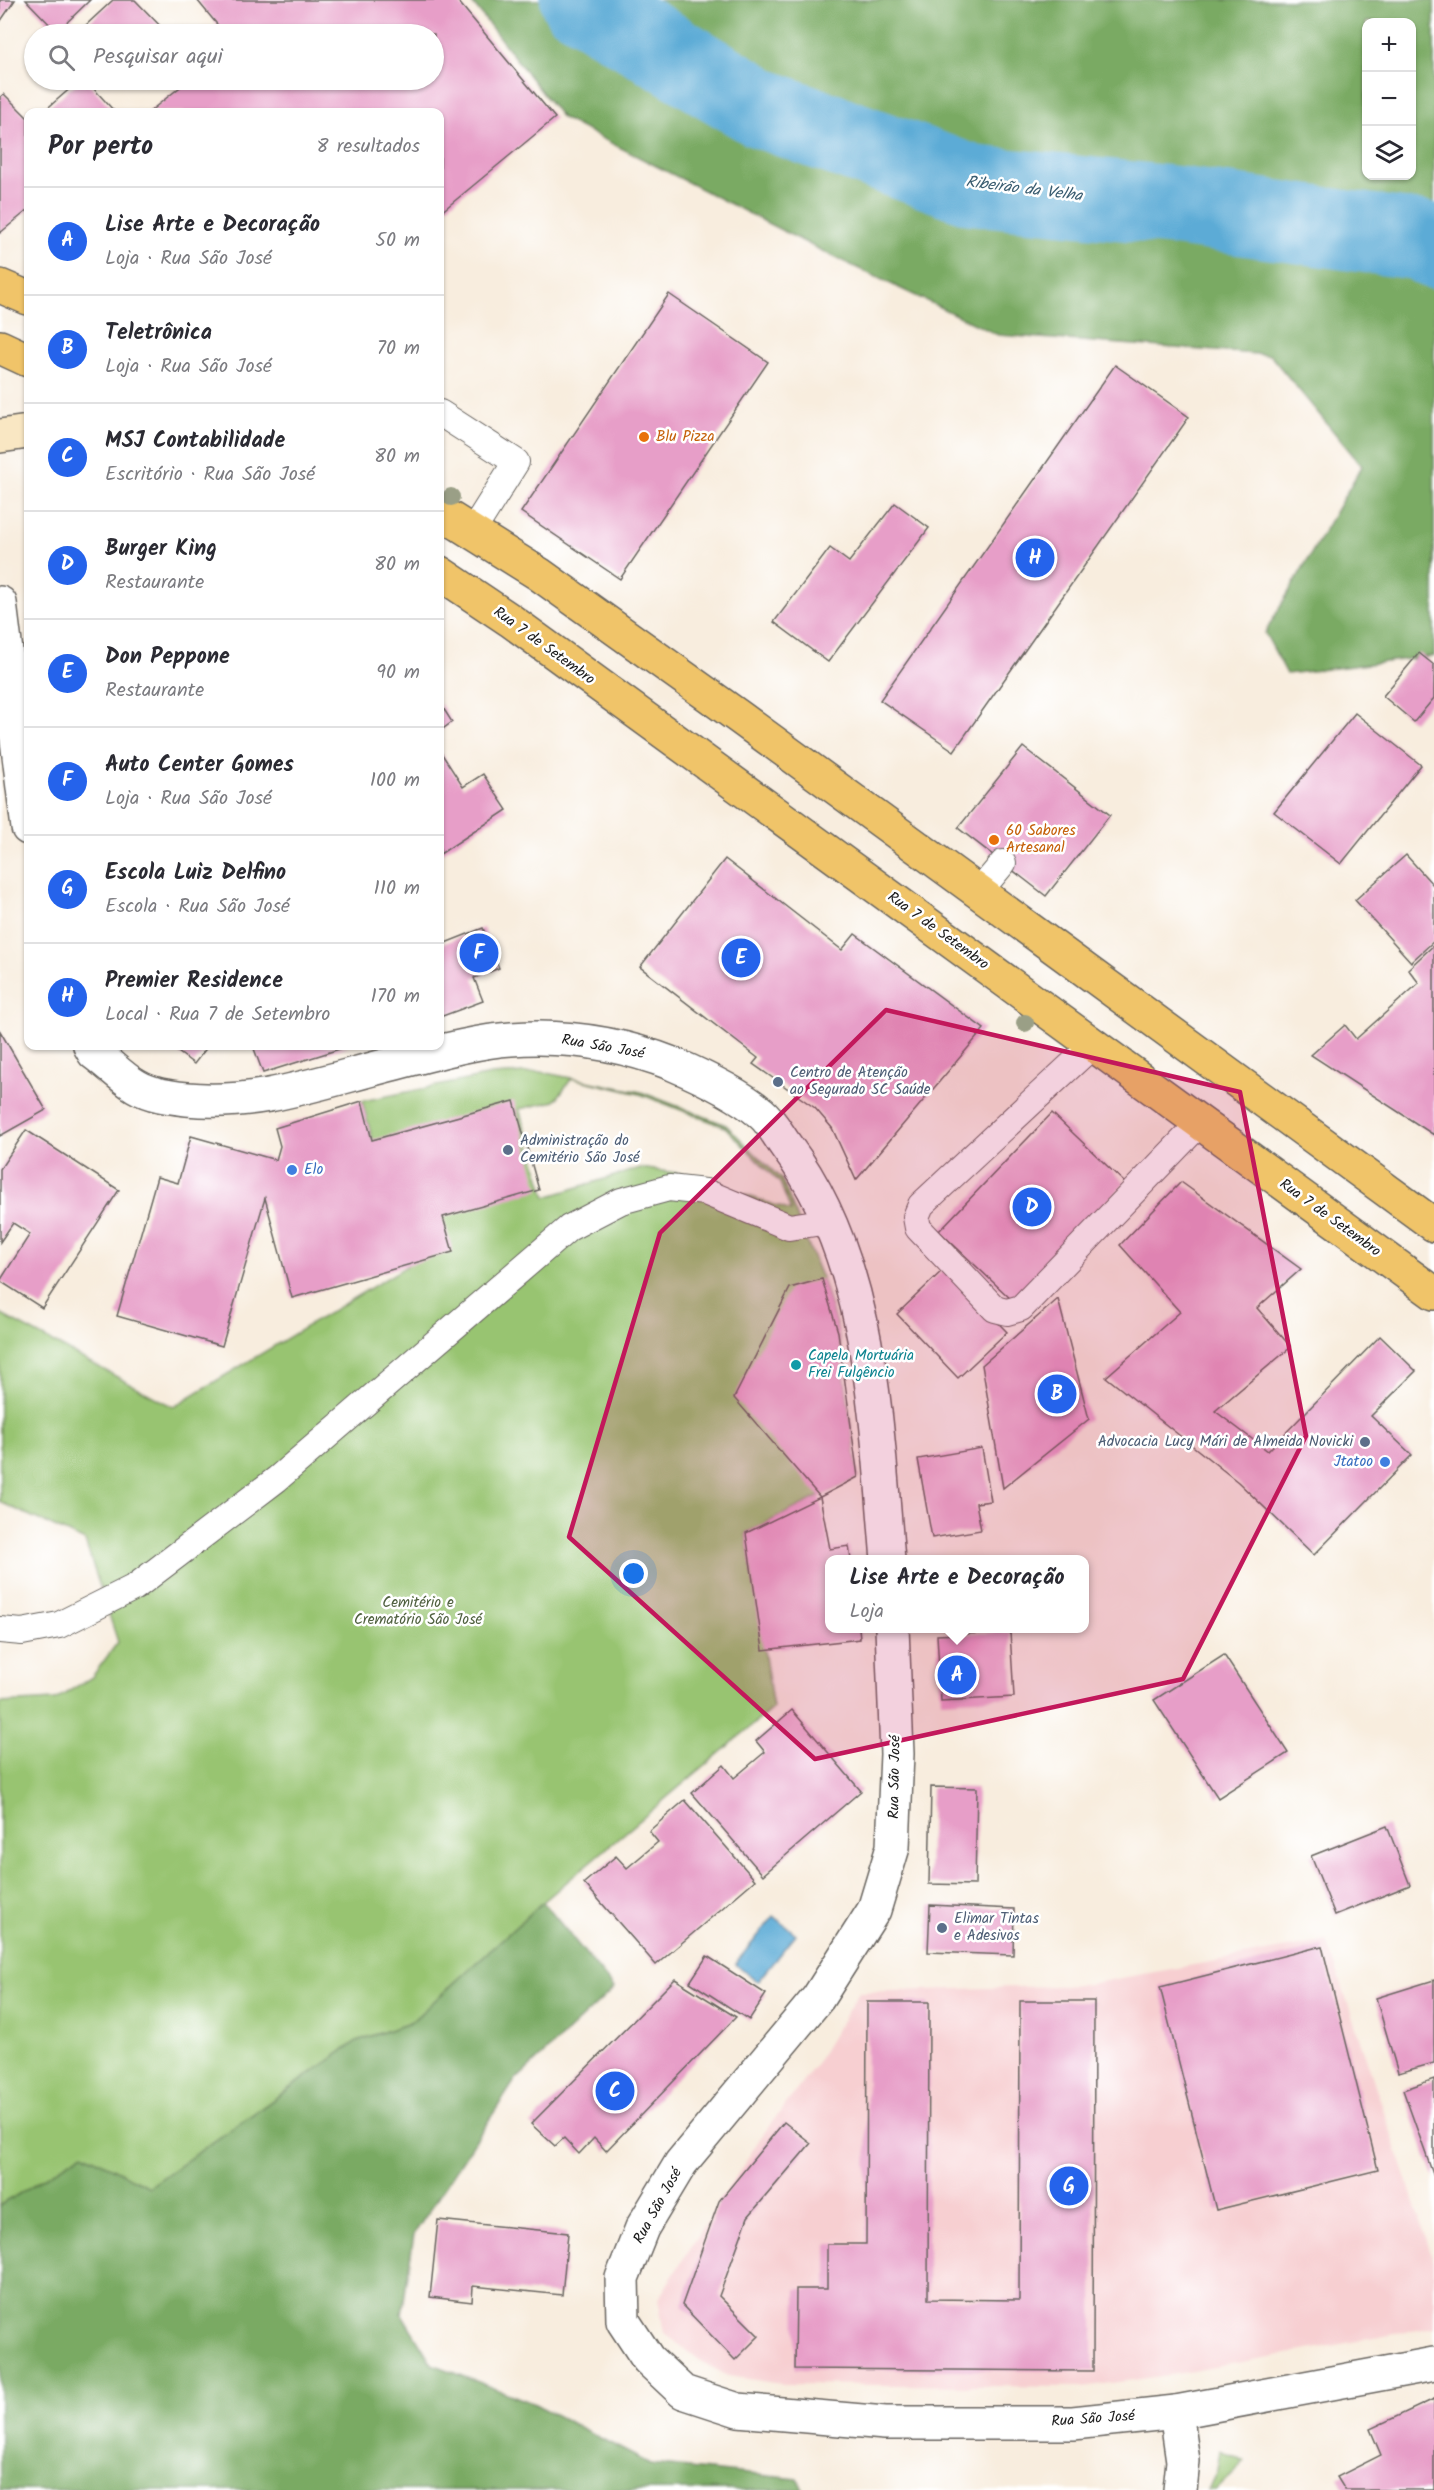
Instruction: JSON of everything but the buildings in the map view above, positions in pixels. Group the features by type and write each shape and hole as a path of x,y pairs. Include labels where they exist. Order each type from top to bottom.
{"main road":[{"path":"0,286 24,296"},
{"path":"0,347 24,358"},
{"path":"0,436 24,433"},
{"path":"444,515 549,581 1434,1225"},
{"name":"Rua 7 de Setembro","path":"444,576 510,620 1434,1293"}],"street":[{"path":"0,603 24,796"},
{"name":"Rua São José","path":"92,1050 137,1086 164,1096 218,1102 274,1096 412,1059 509,1039 572,1039 643,1053 700,1075 762,1113 803,1168 829,1221 852,1286 862,1331 878,1442 888,1555"},
{"name":"Rua São José","path":"892,1633 897,1754 893,1848 874,1910 818,1998 681,2163 642,2228 622,2278 623,2321 648,2359 683,2392 738,2410 885,2423 1073,2423 1176,2412 1434,2364"},
{"path":"1176,2412 1183,2461 1180,2490"}],"lane":[{"path":"444,415 516,462 472,532"},
{"path":"978,893 1003,863"},
{"path":"1094,1044 921,1205 916,1217 918,1228 995,1309 1007,1312 1021,1308 1201,1122"},
{"path":"0,1630 22,1632 58,1625 135,1587 277,1479 569,1228 621,1201 669,1188 705,1192 789,1227 829,1221"}],"highlighted area":[{"path":"886,1010 1240,1092 1306,1436 1183,1679 815,1759 569,1537 660,1233"}],"shaded area":[{"path":"1327,1941 1434,2261 1434,2327 1176,2374 1083,2387 782,2384 728,2376 702,2362 664,2333 658,2299 761,2137 814,2067 859,1992 1083,1985"}],"green space":[{"path":"470,0 1434,0 1434,656 1287,674 1265,633 1362,466 1270,355 998,335 830,255 562,118"},
{"name":"Cemitério e Crematório São José","path":"541,1072 572,1078 555,1101 519,1109 546,1197 640,1168 690,1175 791,1211 780,1183 725,1127 640,1094 578,1079 641,1092 726,1125 782,1180 822,1279 838,1332 858,1477 746,1533 773,1708 543,1902 410,2023 357,2041 149,2187 83,2153 0,2206 0,1703 55,1700 92,1677 118,1642 85,1541 0,1502 0,1314 173,1407 407,1266 362,1101 491,1075"},
{"path":"543,1902 614,1988 514,2082 414,2234 402,2314 432,2364 535,2404 650,2464 798,2479 803,2490 0,2490 0,2206 83,2153 149,2187 357,2041 410,2023"},
{"path":"1220,2450 1245,2462 1215,2490 1208,2490 1217,2470"}],"water":[{"path":"774,1916 796,1934 757,1982 735,1964"}],"waterway":[{"name":"Ribeirão da Velha","path":"580,0 761,108 972,185 1176,206 1423,241 1434,249"}],"place":[{"name":"Blu Pizza","path":"644,437"},
{"name":"Premier Residence","path":"1035,558"},
{"name":"60 Sabores Artesanal","path":"994,840"},
{"name":"Auto Center Gomes","path":"479,953"},
{"name":"Don Peppone","path":"741,958"},
{"name":"Centro de Atenção ao Segurado SC Saúde","path":"778,1082"},
{"name":"Administração do Cemitério São José","path":"508,1150"},
{"name":"Elo","path":"292,1170"},
{"name":"Burger King","path":"1032,1207"},
{"name":"Capela Mortuária Frei Fulgêncio","path":"796,1365"},
{"name":"Teletrônica","path":"1057,1394"},
{"name":"Advocacia Lucy Mári de Almeida Novicki","path":"1365,1442"},
{"name":"Jtatoo","path":"1385,1462"},
{"name":"Lise Arte e Decoração","path":"957,1675"},
{"name":"Elimar Tintas e Adesivos","path":"942,1928"},
{"name":"MSJ Contabilidade","path":"615,2091"},
{"name":"Escola Luiz Delfino","path":"1069,2186"}]}
